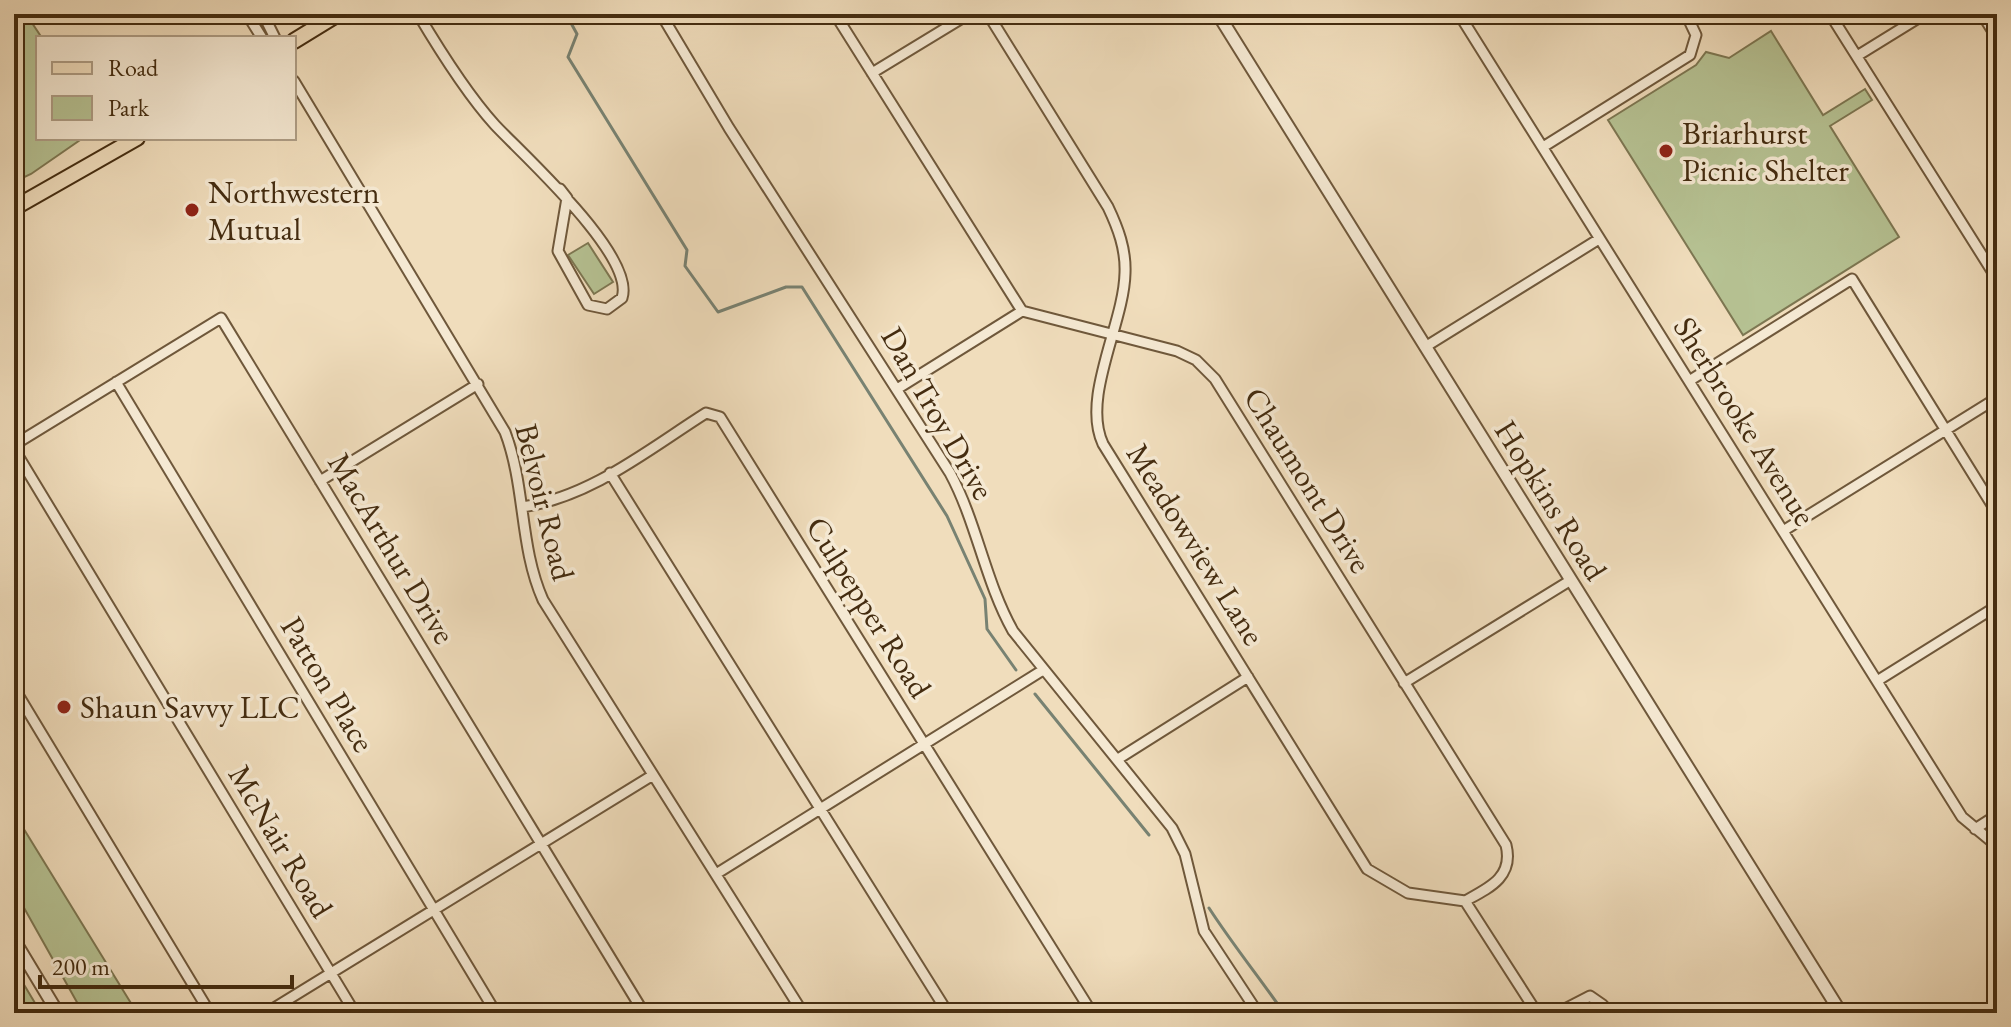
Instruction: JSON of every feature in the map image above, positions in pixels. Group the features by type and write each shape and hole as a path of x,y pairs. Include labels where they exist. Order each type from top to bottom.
{"main road":[{"path":"296,40 338,14"},
{"path":"14,208 133,140"}],"street":[{"path":"247,14 261,36"},
{"path":"263,14 274,36"},
{"path":"418,14 493,123 560,189 584,217 623,280 622,298 607,309 588,305 561,262 558,251 567,198 560,189"},
{"name":"Dan Troy Drive","path":"661,14 729,128 960,491 1001,610 1043,670 1118,759 1180,840 1204,931 1258,1013"},
{"path":"835,14 1022,311 897,389"},
{"path":"872,73 969,14"},
{"name":"Meadowview Lane","path":"988,14 1115,221 1123,249 1125,274 1097,416 1099,435 1367,869 1408,893 1465,901"},
{"name":"Hopkins Road","path":"1218,14 1841,1013"},
{"name":"Sherbrooke Avenue","path":"1459,14 1962,817 1997,846"},
{"path":"1543,147 1690,55 1696,35 1686,14"},
{"path":"1830,14 1997,279"},
{"path":"1857,56 1925,14"},
{"path":"1982,14 1997,38"},
{"name":"Belvoir Road","path":"296,84 478,384 512,452 529,562 543,600 803,1013"},
{"path":"1425,347 1599,239"},
{"path":"1689,381 1852,279 1997,513"},
{"name":"Chaumont Drive","path":"1022,311 1114,333 1187,355 1215,379 1506,845 1507,863 1502,877 1465,901"},
{"name":"MacArthur Drive","path":"14,447 221,318 644,1013"},
{"name":"Patton Place","path":"116,382 496,1013"},
{"path":"320,481 478,384"},
{"path":"1783,531 1997,398"},
{"name":"Culpepper Road","path":"522,507 573,494 706,413 720,417 1092,1013"},
{"name":"McNair Road","path":"14,447 355,1013"},
{"path":"610,473 948,1013"},
{"path":"1404,683 1571,580"},
{"path":"1877,681 1997,606"},
{"path":"716,874 1043,670"},
{"path":"1118,759 1248,677"},
{"path":"14,688 210,1013"},
{"path":"266,1013 653,775"},
{"path":"1975,829 1997,815"},
{"path":"1465,901 1537,1013"},
{"path":"14,940 58,1013"},
{"path":"1557,1013 1590,996 1603,1005 1604,1013"},
{"path":"1236,1013 1251,1004"}],"green space":[{"path":"14,14 26,14 41,36 36,36 36,140 80,140 14,182"},
{"path":"1771,31 1823,115 1865,89 1872,100 1830,126 1899,237 1743,335 1608,120 1696,65 1706,52 1729,58"},
{"path":"588,243 613,282 594,294 568,255"},
{"path":"14,813 137,1013 83,1013 14,890"},
{"path":"14,968 41,1013 14,1013"}],"waterway":[{"path":"566,14 577,34 568,57 687,250 685,266 718,312 786,287 802,287 947,516 985,599 987,629 1016,670"},
{"path":"1035,694 1149,835"},
{"path":"1209,908 1284,1013"}],"place":[{"name":"Briarhurst Picnic Shelter","path":"1666,151"},
{"name":"Northwestern Mutual","path":"192,210"},
{"name":"Shaun Savvy LLC","path":"64,707"}]}
